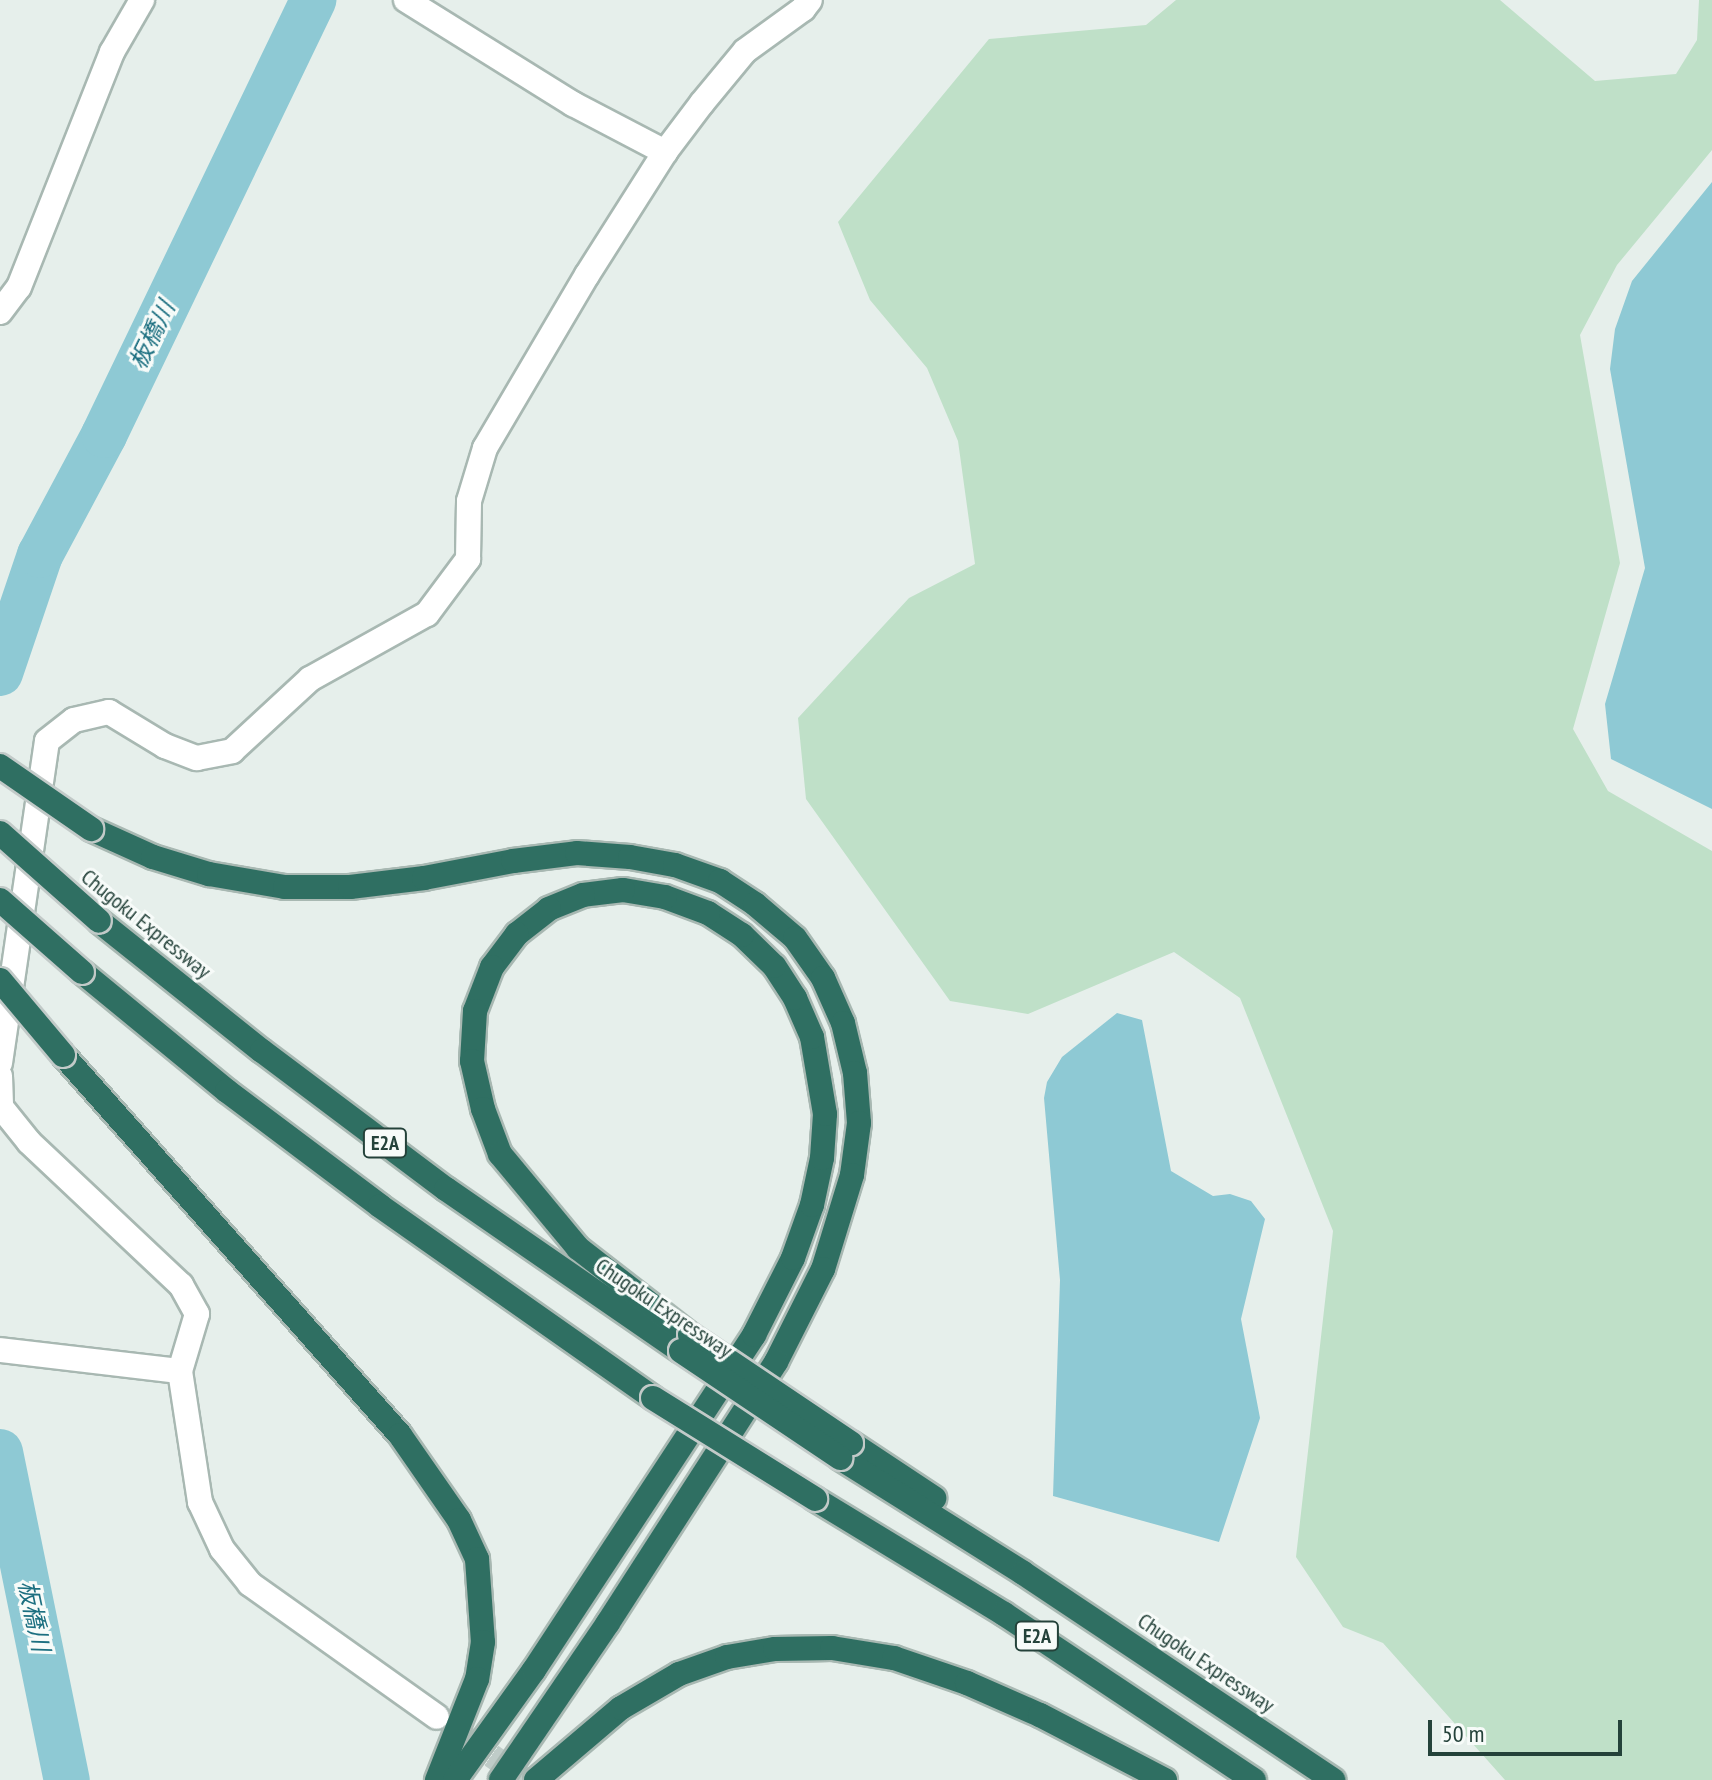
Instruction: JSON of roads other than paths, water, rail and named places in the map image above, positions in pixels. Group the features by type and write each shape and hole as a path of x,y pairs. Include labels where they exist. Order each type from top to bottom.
{"highway":[{"path":"0,766 91,829 153,857 209,874 285,887 350,887 577,853 675,865 720,881 755,904 795,938 823,978 843,1023 855,1073 859,1123 852,1175 823,1269 776,1362 608,1623 501,1780"},
{"name":"Chugoku Expressway","path":"0,833 99,921 262,1051 446,1189 686,1343 1333,1780"},
{"path":"455,1780 534,1670 754,1335 793,1258 812,1205 822,1158 825,1114 821,1073 812,1037 795,998 774,966 742,935 708,913 665,897 623,890 583,895 549,909 517,934 492,967 475,1011 472,1061 483,1109 500,1154 578,1248 686,1343"},
{"name":"E2A","path":"0,900 227,1091 354,1187 653,1398 1004,1614 1254,1780"},
{"path":"0,980 400,1435 459,1520 477,1559 483,1642 477,1679 437,1780"},
{"path":"536,1780 621,1708 679,1674 727,1657 775,1649 832,1648 894,1658 967,1683 1040,1715 1165,1780"}],"street":[{"path":"0,312 19,287 112,52 142,0"},
{"path":"406,0 573,104 665,152"},
{"path":"0,1063 47,741 74,720 109,712 165,746 197,758 232,751 310,679 427,614 468,559 469,501 485,448 587,275 665,152 745,51 803,9 810,0"},
{"path":"0,1076 1,1107 29,1142 181,1285 197,1314 180,1371 200,1502 222,1549 250,1584 437,1717"},
{"path":"0,1350 180,1371"}],"water":[{"path":"1712,182 1712,809 1611,759 1605,704 1645,568 1610,369 1615,329 1632,281"},
{"path":"1117,1013 1142,1020 1171,1171 1213,1196 1230,1194 1251,1201 1265,1219 1241,1319 1260,1418 1219,1542 1053,1496 1060,1280 1044,1098 1047,1082 1062,1057"}],"waterway":[{"name":"板橋川","path":"0,673 40,555 104,435 313,0"},
{"name":"板橋川","path":"0,1452 67,1780"}],"tunnel":[{"path":"462,1735 526,1780"}]}
